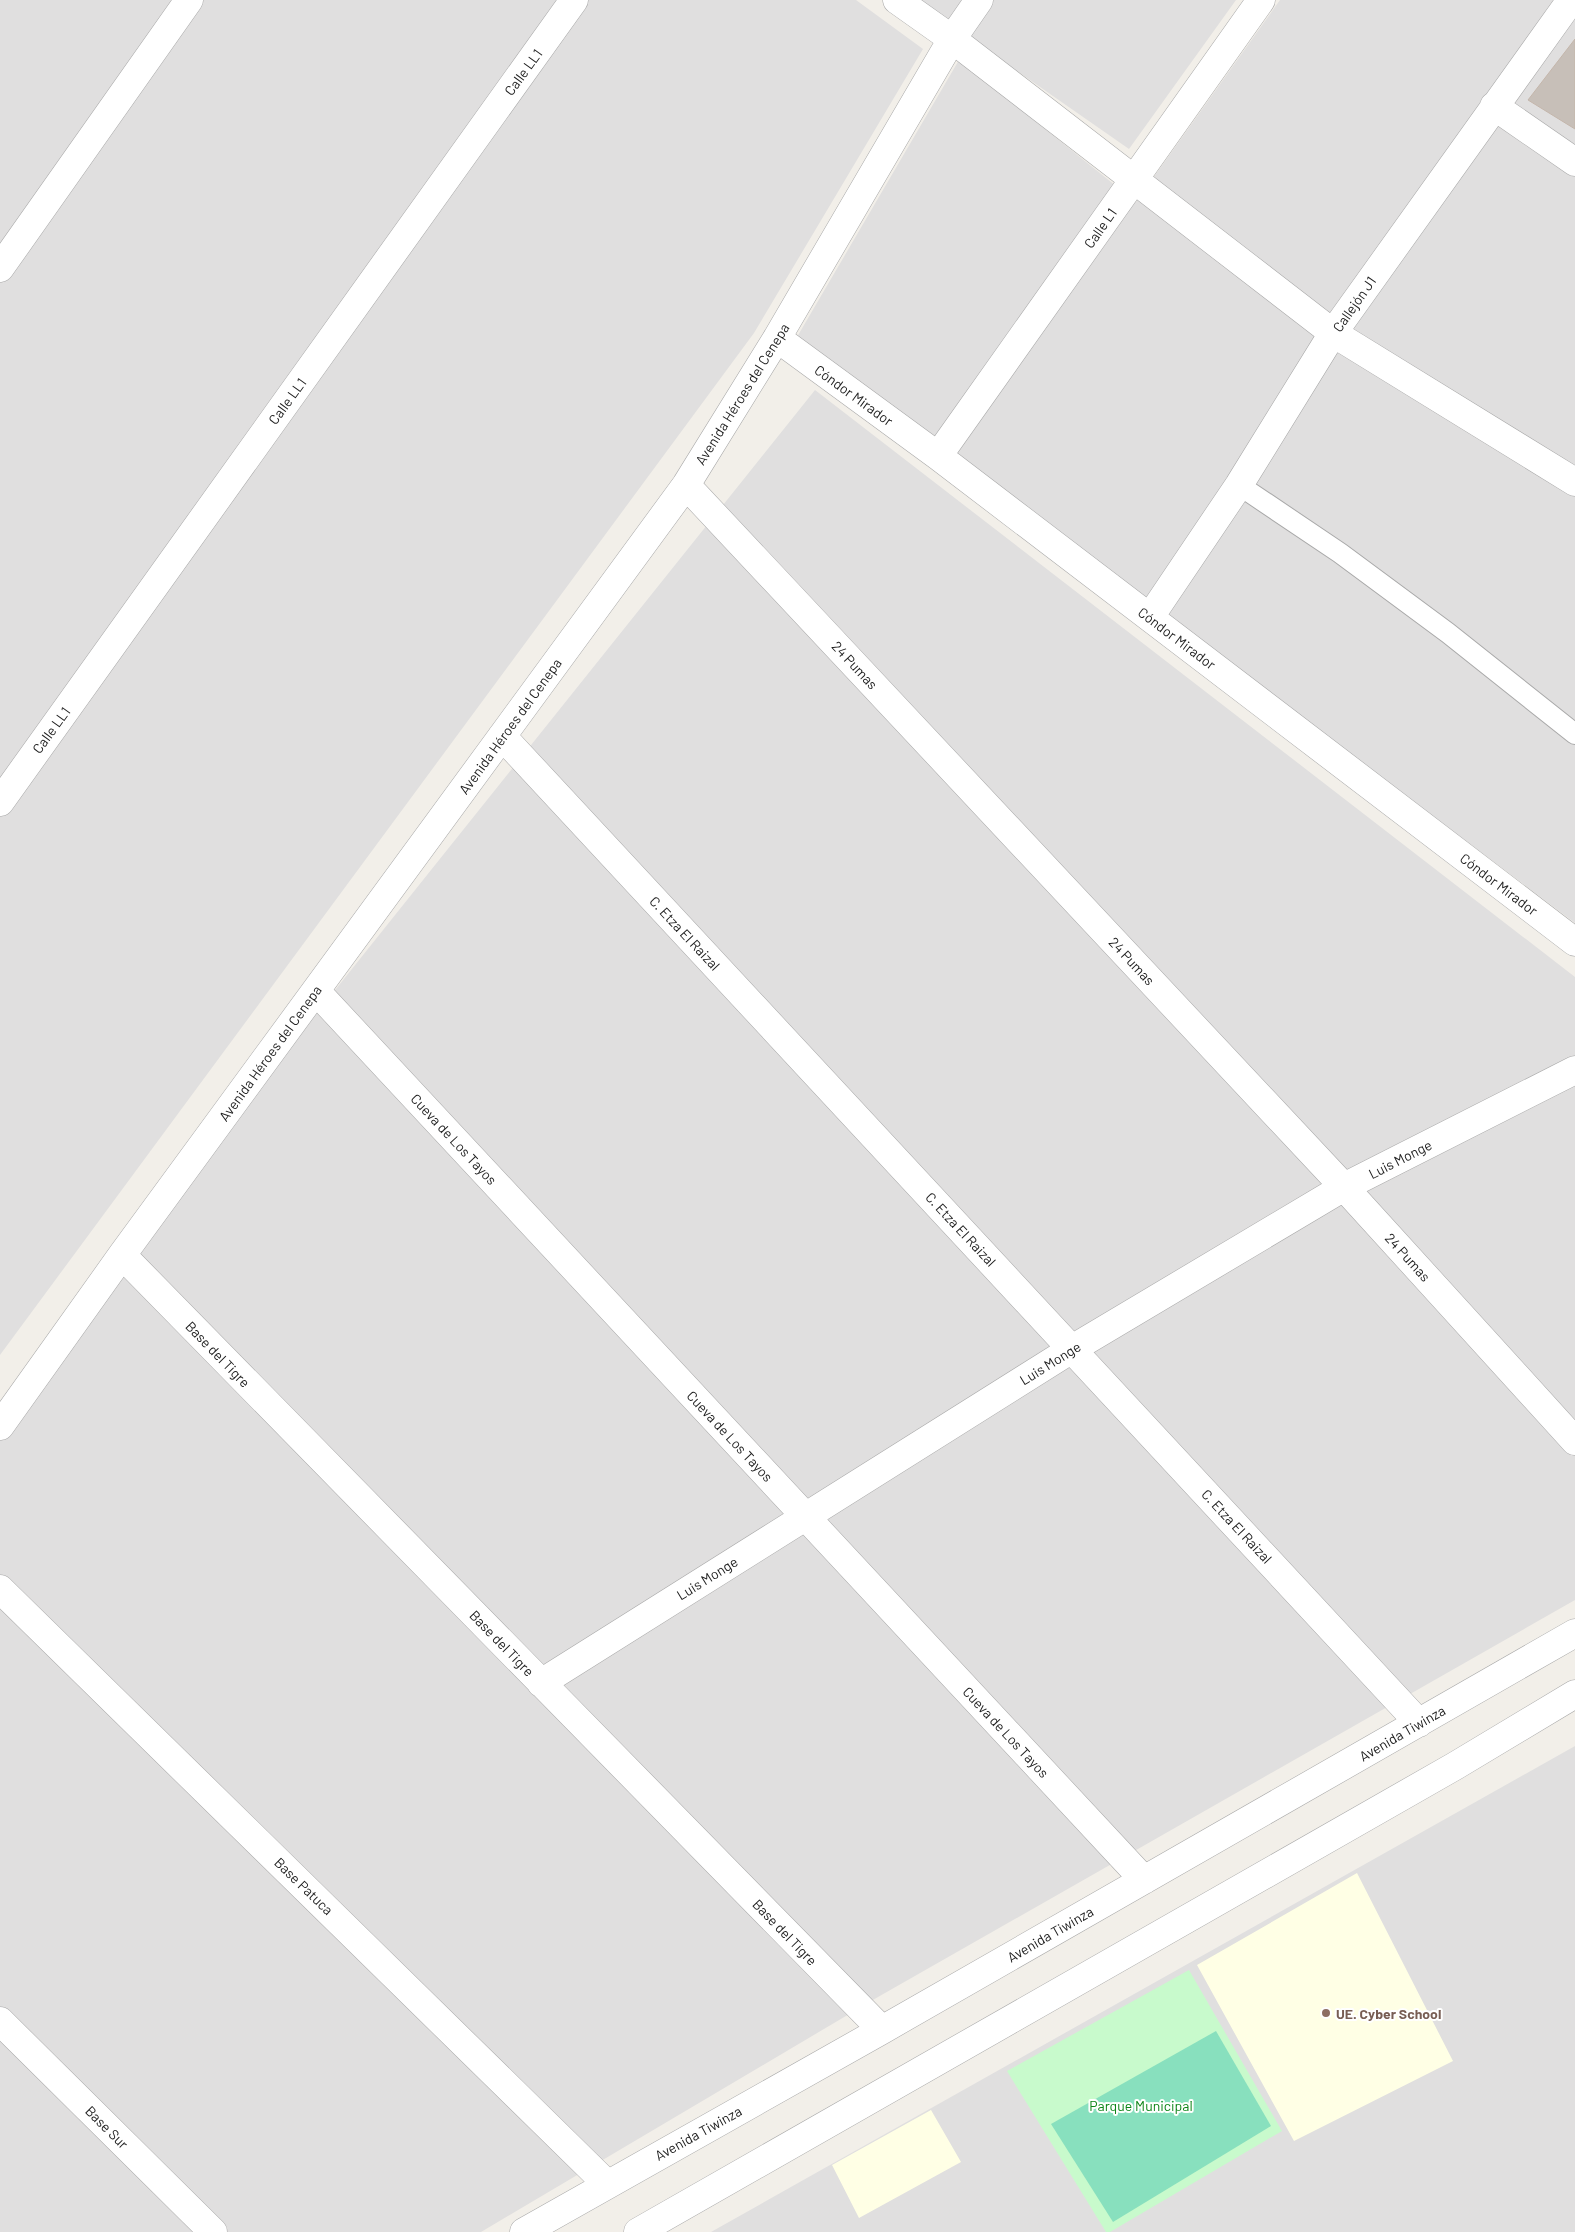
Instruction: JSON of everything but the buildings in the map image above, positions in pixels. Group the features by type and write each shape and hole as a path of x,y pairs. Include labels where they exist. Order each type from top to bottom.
{"street":[{"path":"4,252 189,0"},
{"name":"Calle LL1","path":"0,802 574,0"},
{"path":"897,0 952,39 1333,333 1575,482"},
{"name":"Avenida Héroes del Cenepa","path":"0,1426 122,1256 686,485 777,338 952,39 979,0"},
{"name":"Calle L1","path":"938,456 1261,0"},
{"name":"Callejón J1","path":"1150,617 1239,485 1333,333 1571,0"},
{"path":"1494,106 1575,162"},
{"name":"Cóndor Mirador","path":"777,338 938,456 1575,942"},
{"name":"24 Pumas","path":"686,485 1344,1187 1575,1440"},
{"name":"C. Etza El Raizal","path":"502,736 1419,1723"},
{"name":"Cueva de Los Tayos","path":"316,991 1144,1880"},
{"name":"Luis Monge","path":"541,1683 1072,1349 1344,1187 1575,1070"},
{"name":"Base del Tigre","path":"122,1256 882,2030"},
{"name":"Base Patuca","path":"0,1589 607,2184"},
{"name":"Avenida Tiwinza","path":"524,2232 882,2030 1575,1633"},
{"path":"638,2232 1455,1766 1575,1694"},
{"name":"Base Sur","path":"0,2021 213,2232"}],"lane":[{"path":"1239,485 1340,553 1448,633 1575,734"}],"shaded area":[{"path":"0,0 856,0 923,49 754,333 0,1355"},
{"path":"915,0 1236,0 1129,149"},
{"path":"1280,0 1575,0 1575,923 797,337 959,60 1136,202"},
{"path":"815,390 1575,977 1575,1600 878,1997 481,2232 0,2232 0,1409"},
{"path":"1575,1746 1575,2232 711,2232"},
{"name":"UE. Cyber School","path":"1357,1873 1453,2061 1294,2141 1197,1965"},
{"path":"931,2110 961,2162 859,2218 832,2165"}],"green space":[{"name":"Parque Municipal","path":"1189,1970 1282,2131 1110,2232 1106,2232 1007,2071"},
{"path":"1216,2031 1271,2126 1113,2222 1051,2124"}],"place":[{"name":"UE. Cyber School","path":"1326,2013"}]}
